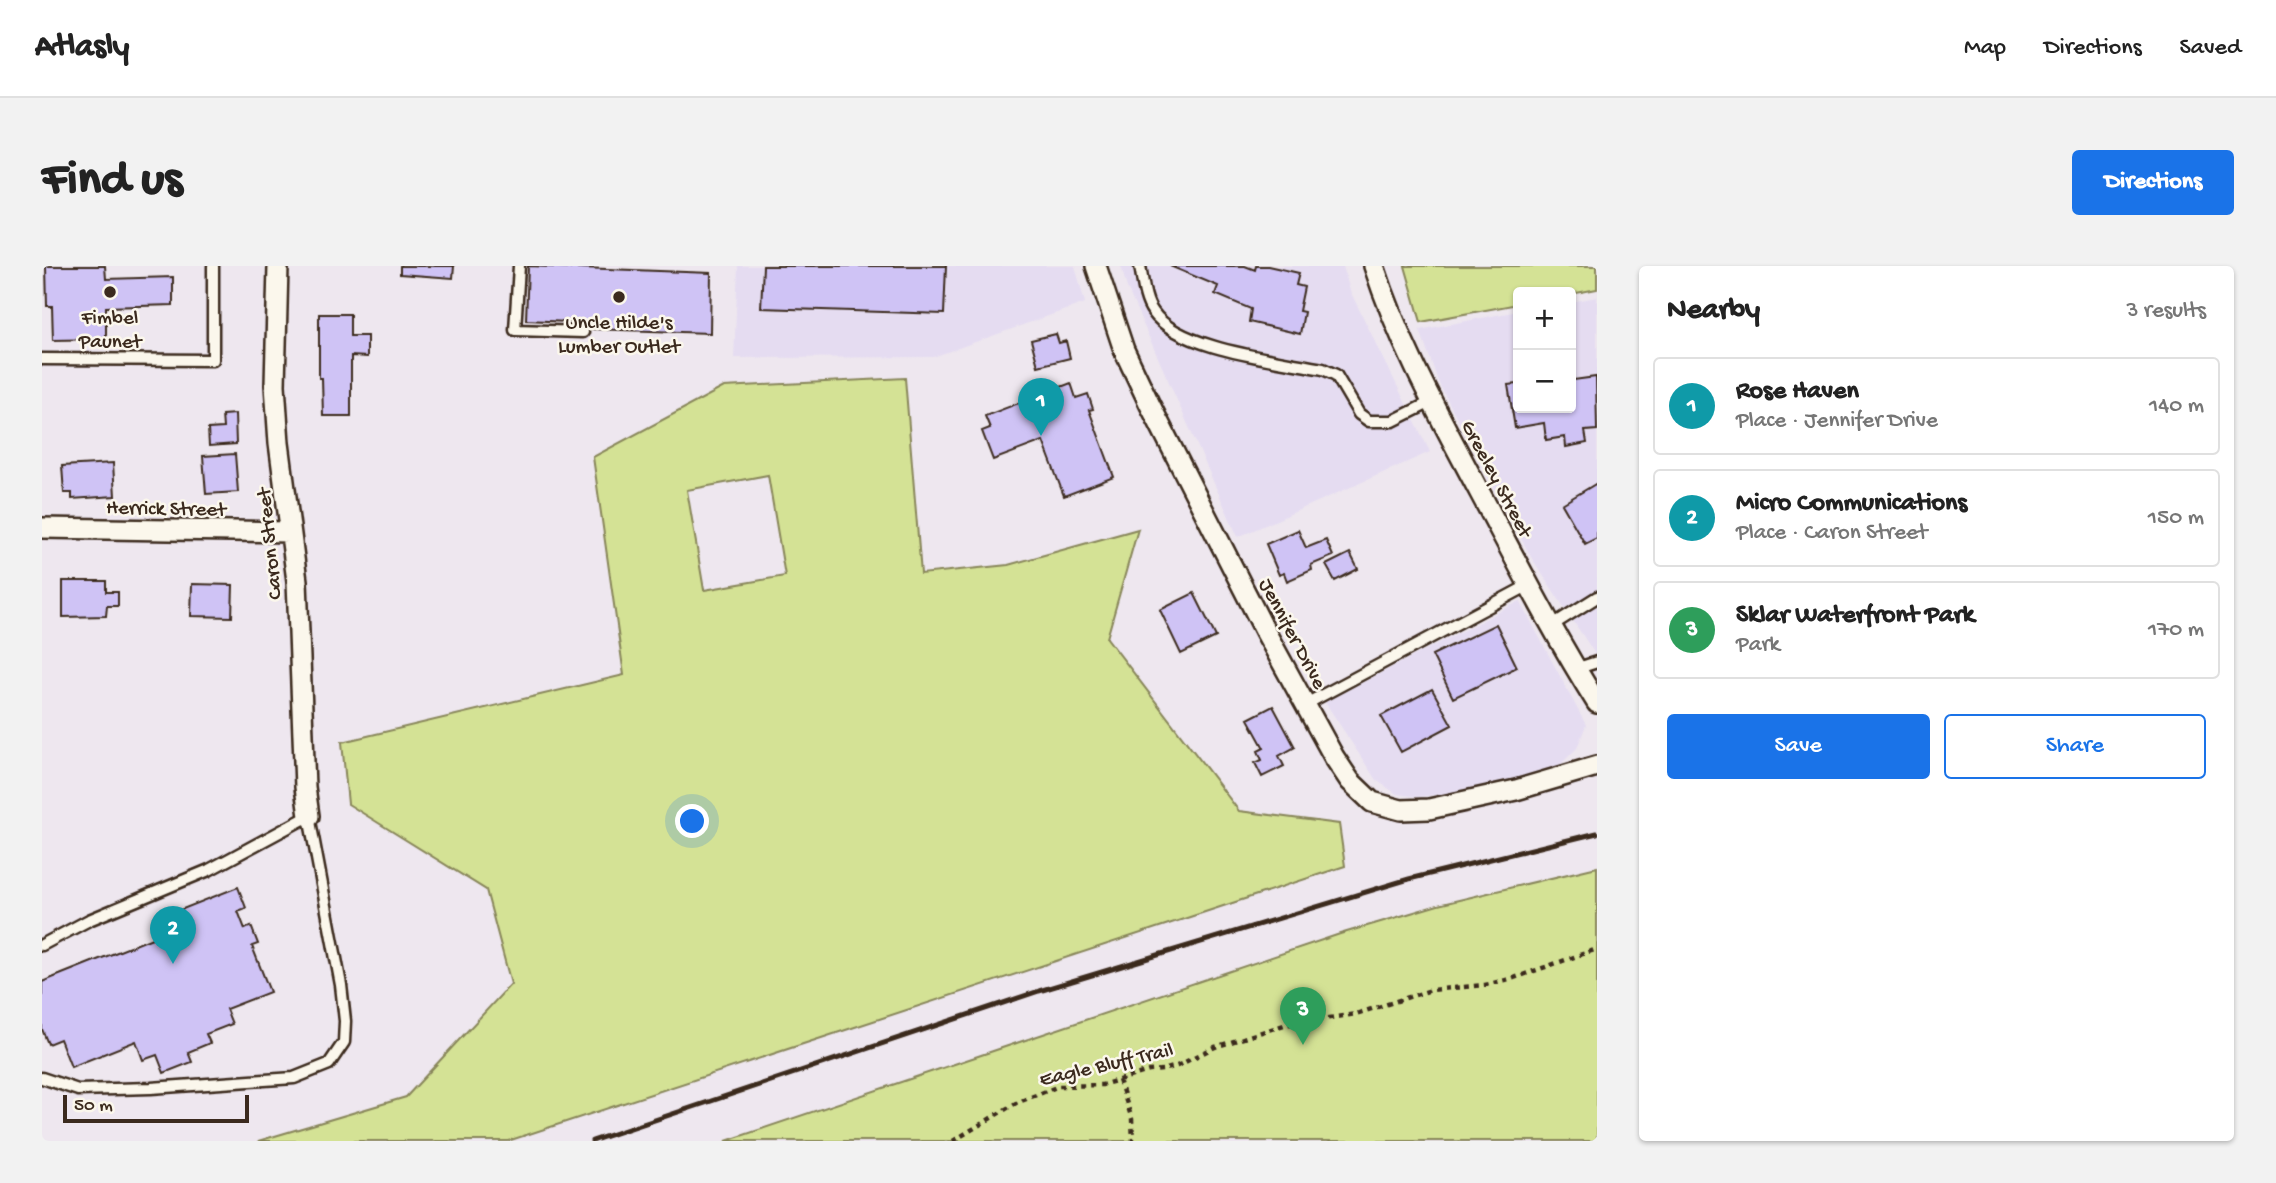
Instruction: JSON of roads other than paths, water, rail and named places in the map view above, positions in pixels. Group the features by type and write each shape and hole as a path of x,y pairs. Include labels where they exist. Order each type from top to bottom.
{"street":[{"name":"Caron Street","path":"278,266 275,385 297,581 309,816"},
{"name":"Jennifer Drive","path":"1096,266 1124,350 1150,405 1266,633 1350,781 1372,802 1401,810 1429,809 1516,790 1597,766"},
{"name":"Greeley Street","path":"1374,266 1388,307 1431,402 1550,626 1597,703"},
{"name":"Herrick Street","path":"42,528 290,533"}],"lane":[{"path":"42,359 213,360 213,266"},
{"path":"519,266 515,330 583,332"},
{"path":"1140,266 1152,310 1162,323 1182,336 1209,345 1323,369 1336,375 1359,414 1368,421 1393,421 1431,402"},
{"path":"1306,704 1529,585"},
{"path":"1550,626 1597,597"},
{"path":"1575,669 1597,662"},
{"path":"42,945 89,919 209,870 309,816 341,985 345,1021 344,1042 329,1065 294,1077 151,1088 78,1090 42,1078"}],"railway":[{"path":"592,1141 1039,991 1409,879 1597,833"}],"place":[{"name":"Fimbel Paunet","path":"110,292"},
{"name":"Uncle Hilde's Lumber Outlet","path":"619,297"},
{"name":"Rose Haven","path":"1041,436"},
{"name":"Micro Communications","path":"173,964"},
{"name":"Sklar Waterfront Park","path":"1303,1045"}]}
